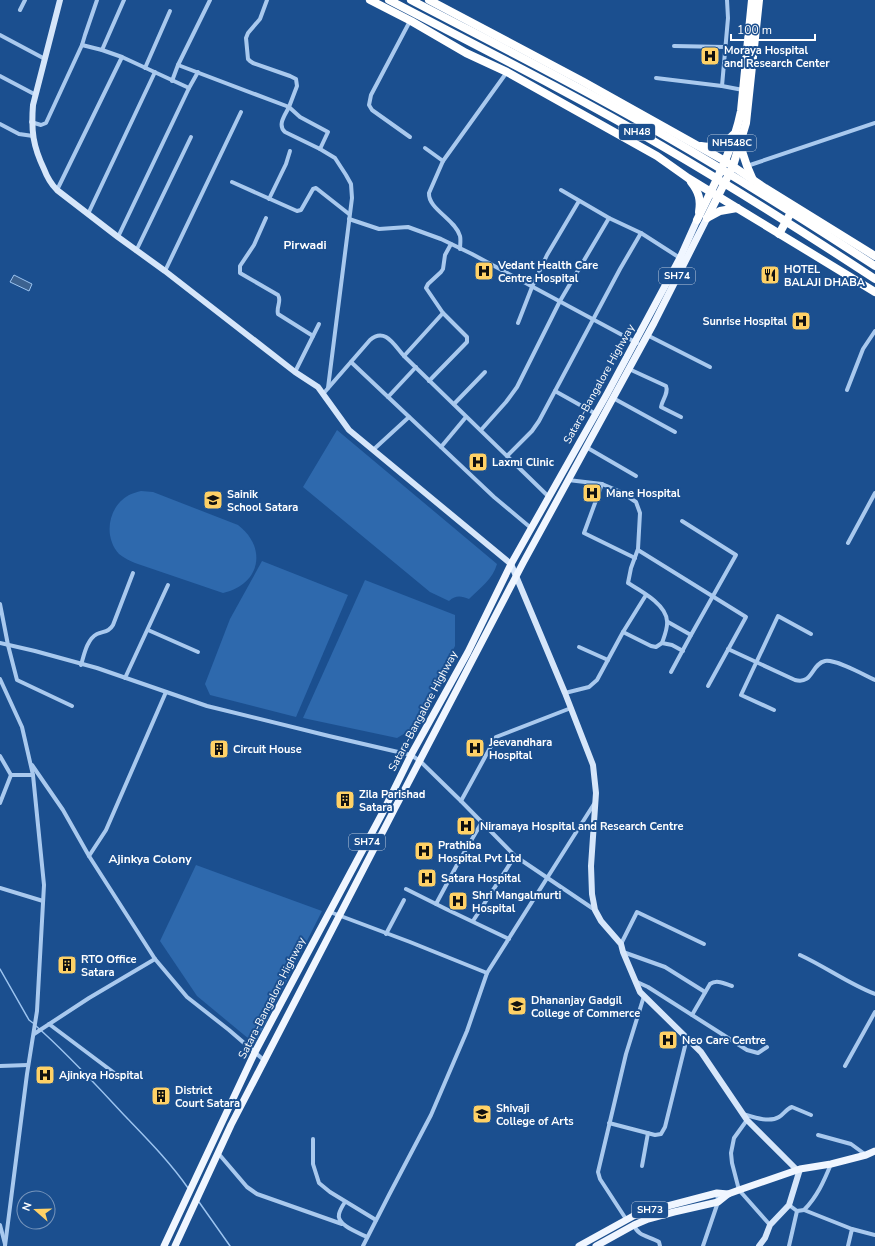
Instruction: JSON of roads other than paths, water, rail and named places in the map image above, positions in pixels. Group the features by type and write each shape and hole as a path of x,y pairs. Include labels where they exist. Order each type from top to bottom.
{"highway":[{"path":"370,0 410,20 466,53 507,72 654,154 688,178 875,292"},
{"name":"NH48","path":"390,0 574,97 661,145 757,202 875,279"},
{"name":"NH48","path":"411,0 579,88 666,136 762,193 875,266"},
{"path":"429,0 582,81 725,161 875,256"},
{"name":"NH548C","path":"714,194 738,124 752,0"},
{"name":"NH548C","path":"714,194 732,166 740,145 748,113 759,0"},
{"path":"696,145 705,147 724,143 732,136 738,124"},
{"path":"740,145 753,180"},
{"path":"688,178 700,197 697,220"},
{"name":"Satara-Bangalore Highway","path":"707,218 714,194"},
{"name":"Satara-Bangalore Highway","path":"697,220 714,194"},
{"path":"779,234 795,206"},
{"path":"707,218 720,211 737,208"}],"main road":[{"name":"Satara-Bangalore Highway","path":"175,1246 218,1153 339,916 516,576 586,446 630,369 638,344 647,335 707,218"},
{"name":"Satara-Bangalore Highway","path":"164,1246 255,1052 383,812 411,755 468,652 530,528 638,344 697,220"},
{"name":"SH73","path":"596,1246 605,1244 634,1225 648,1219 718,1202 728,1194 799,1170 831,1164 866,1155 875,1151"},
{"name":"SH73","path":"579,1246 626,1219 648,1210 717,1193 728,1194"}],"street":[{"path":"20,10 25,0"},
{"path":"60,0 33,105 31,122 36,152 50,182 56,190 318,388 349,430 511,564 565,693 593,765 595,779 595,804 591,866 592,894 595,910 601,921 622,944"},
{"path":"31,122 42,125 46,123 82,45 97,0"},
{"path":"102,50 124,0"},
{"path":"172,81 178,65 210,0"},
{"path":"267,0 260,19 248,33 246,38 248,59 253,63 296,80 297,86 289,107 281,122 282,130 335,158 351,184 352,191 328,388"},
{"path":"722,86 728,6 727,0"},
{"path":"146,68 170,11"},
{"path":"410,20 371,95 368,105 372,110 410,137"},
{"path":"0,35 45,59"},
{"path":"82,45 102,50 122,58 189,88"},
{"path":"674,46 725,47"},
{"path":"56,190 122,58"},
{"path":"178,65 289,107 300,117 328,132 320,149"},
{"path":"88,214 155,72"},
{"path":"118,237 198,72"},
{"path":"460,249 461,237 453,223 431,203 429,197 430,193 443,161 507,72"},
{"path":"0,76 36,95"},
{"path":"656,78 743,90"},
{"path":"165,272 241,112"},
{"path":"747,166 875,123"},
{"path":"0,124 19,134 33,136"},
{"path":"136,251 191,137"},
{"path":"425,148 443,161"},
{"path":"269,199 290,151"},
{"path":"232,182 299,212 313,189 316,188 349,217 378,229 408,227 451,244 594,319 638,344"},
{"path":"560,190 609,218 641,233 680,258"},
{"path":"518,323 532,287 547,255 579,201"},
{"path":"266,218 254,245 240,266 240,273 278,295 280,300 277,310 278,314 313,336"},
{"path":"481,430 517,387 560,301 609,218"},
{"path":"507,456 532,431 641,233"},
{"path":"429,381 468,340 467,337 443,313 426,288 443,269 445,255 451,244"},
{"path":"404,356 443,313"},
{"path":"295,372 318,324"},
{"path":"847,390 863,349 875,331"},
{"path":"647,335 710,367"},
{"path":"323,394 370,340 379,336 388,338 429,381 549,497"},
{"path":"351,362 494,497 530,528"},
{"path":"388,397 416,367"},
{"path":"630,369 666,386 667,389 661,407 681,417"},
{"path":"454,404 485,372"},
{"path":"555,390 596,414"},
{"path":"613,398 675,432"},
{"path":"373,450 409,417"},
{"path":"441,447 466,417"},
{"path":"586,446 636,476"},
{"path":"568,480 602,484 621,492 636,502 640,513 638,550 628,583 646,595 664,610 668,622 662,643 656,647 623,632"},
{"path":"602,484 584,533 635,558"},
{"path":"848,543 875,492"},
{"path":"671,672 736,555 682,521"},
{"path":"638,550 746,617 708,686"},
{"path":"81,665 92,637 96,634 106,632 111,629 133,574"},
{"path":"125,678 168,585"},
{"path":"565,693 589,687 598,679 623,632 646,595"},
{"path":"0,604 17,680 72,706"},
{"path":"774,710 742,695 778,616 811,634"},
{"path":"668,622 691,635"},
{"path":"148,630 198,652"},
{"path":"0,643 97,668 207,706 411,755 420,761 515,856 595,910"},
{"path":"662,643 672,645 683,651"},
{"path":"579,647 608,660"},
{"path":"728,649 799,681 808,678 823,661 844,666 875,680"},
{"path":"0,680 22,727 33,775 44,885 37,1011 28,1065 5,1246"},
{"path":"89,856 106,830 166,692"},
{"path":"461,801 496,737 571,708"},
{"path":"0,756 11,775"},
{"path":"30,763 63,810 89,856 155,959 187,997 265,1061"},
{"path":"11,775 33,775"},
{"path":"0,802 11,775"},
{"path":"363,1246 431,1115 468,1031 487,973 595,804"},
{"path":"436,904 482,822"},
{"path":"473,921 515,856"},
{"path":"0,888 43,901"},
{"path":"406,889 510,939"},
{"path":"386,934 404,900"},
{"path":"330,912 487,973"},
{"path":"704,944 637,912 622,944 623,952 640,992 701,1052 747,1120 799,1170 789,1205 770,1225 765,1238 759,1246"},
{"path":"623,952 665,968 705,992"},
{"path":"800,955 818,963 862,989 875,994"},
{"path":"34,1034 89,998 155,959"},
{"path":"636,982 648,987 747,1050 758,1053 767,1047"},
{"path":"692,1016 710,984 713,982 732,986"},
{"path":"626,1219 600,1179 598,1172 626,1054 644,996"},
{"path":"845,1066 875,1012"},
{"path":"49,1024 116,1075"},
{"path":"609,1123 648,1133 661,1134 665,1127 687,1038"},
{"path":"0,1066 28,1065"},
{"path":"743,1114 773,1119 778,1118 792,1107 811,1115"},
{"path":"747,1120 734,1138 731,1153 732,1163 739,1190 770,1225"},
{"path":"642,1166 648,1133"},
{"path":"818,1134 851,1144 866,1155"},
{"path":"313,1139 313,1164 319,1183 345,1202 376,1220"},
{"path":"218,1153 247,1187 256,1194 342,1224 367,1237"},
{"path":"804,1210 816,1195 831,1164"},
{"path":"703,1246 718,1202 717,1193"},
{"path":"342,1224 339,1214 345,1202"},
{"path":"789,1205 797,1211 804,1210 852,1230 875,1235"},
{"path":"789,1246 797,1211"},
{"path":"0,1225 5,1246"},
{"path":"634,1225 638,1232 644,1236 656,1240 659,1242 660,1246"},
{"path":"848,1246 852,1230"},
{"path":"0,1244 5,1246"}],"waterway":[{"path":"0,969 29,1020 33,1023"},
{"path":"36,1026 71,1059 151,1143 174,1169 188,1188"},
{"path":"199,1202 230,1246"}],"place":[{"name":"Moraya Hospital and Research Center","path":"710,56"},
{"name":"Vedant Health Care Centre Hospital","path":"484,271"},
{"name":"HOTEL BALAJI DHABA","path":"770,275"},
{"name":"Sunrise Hospital","path":"801,321"},
{"name":"Laxmi Clinic","path":"478,462"},
{"name":"Mane Hospital","path":"592,493"},
{"name":"Sainik School Satara","path":"213,500"},
{"name":"Jeevandhara Hospital","path":"475,748"},
{"name":"Circuit House","path":"219,749"},
{"name":"Zila Parishad Satara","path":"345,800"},
{"name":"Niramaya Hospital and Research Centre","path":"466,826"},
{"name":"Prathiba Hospital Pvt Ltd","path":"424,851"},
{"name":"Satara Hospital","path":"427,878"},
{"name":"Shri Mangalmurti Hospital","path":"458,901"},
{"name":"RTO Office Satara","path":"67,965"},
{"name":"Dhananjay Gadgil College of Commerce","path":"517,1006"},
{"name":"Neo Care Centre","path":"668,1040"},
{"name":"Ajinkya Hospital","path":"45,1075"},
{"name":"District Court Satara","path":"161,1096"},
{"name":"Shivaji College of Arts","path":"482,1114"}],"district":[{"name":"Pirwadi","path":"305,245"},
{"name":"Ajinkya Colony","path":"150,859"}]}
